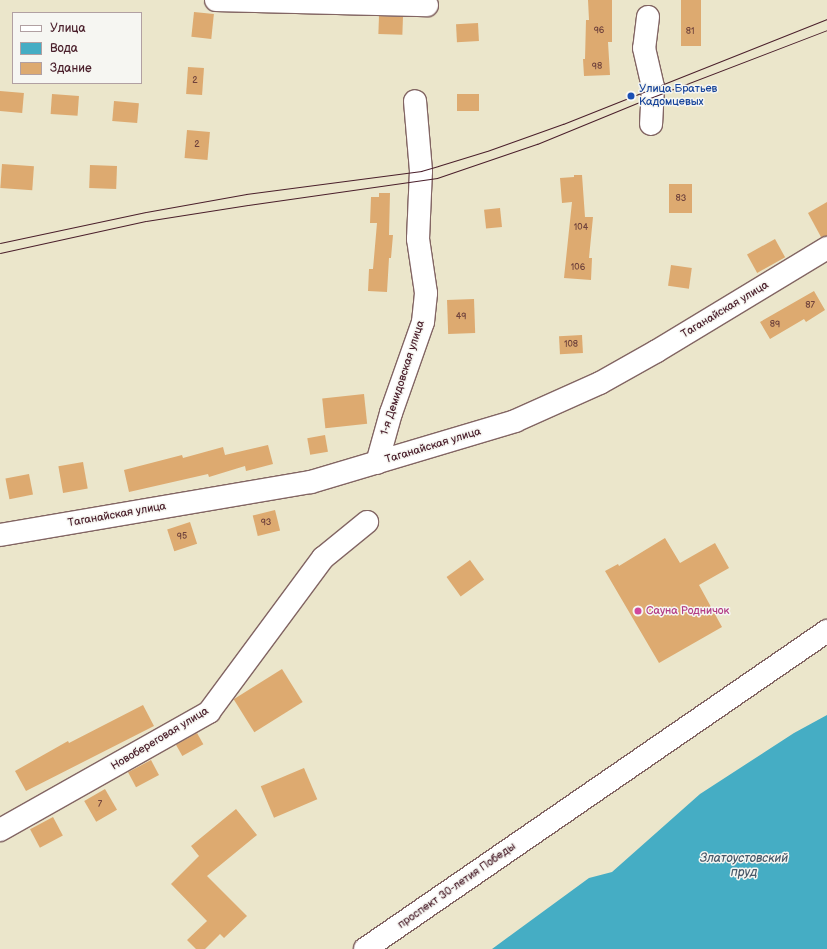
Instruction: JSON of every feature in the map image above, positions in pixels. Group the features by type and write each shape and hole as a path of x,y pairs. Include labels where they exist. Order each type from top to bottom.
{"main road":[{"path":"216,0 427,5"},
{"path":"648,17 644,48 653,87 651,124"},
{"name":"1-я Демидовская улица","path":"377,463 391,413 423,322 426,293 418,239 419,182 421,171 415,101"},
{"name":"Таганайская улица","path":"0,535 311,482 515,422 600,383 657,351 827,248"},
{"name":"Новобереговая улица","path":"0,830 209,712 323,558 367,522"},
{"name":"проспект 30-летия Победы","path":"365,949 827,631"}],"water":[{"name":"Златоустовский пруд","path":"827,715 827,949 492,949 589,878 612,872 700,794 794,733"}],"building":[{"path":"588,0 612,0 612,42 608,42 610,75 584,76 583,59 585,59 586,20 589,20"},
{"path":"681,0 701,0 701,46 681,46"},
{"path":"194,12 214,14 211,39 191,37"},
{"path":"379,16 403,17 402,35 378,34"},
{"path":"478,23 479,41 457,42 456,24"},
{"path":"188,67 204,68 202,95 186,94"},
{"path":"0,91 24,93 22,113 0,111"},
{"path":"52,94 79,96 78,116 51,114"},
{"path":"457,94 479,94 479,111 457,111"},
{"path":"114,101 139,103 137,123 112,121"},
{"path":"187,130 210,132 207,160 185,158"},
{"path":"2,164 34,166 32,190 0,188"},
{"path":"90,165 117,166 116,189 89,188"},
{"path":"574,175 582,175 585,217 593,217 589,258 592,258 591,280 564,278 572,202 562,203 560,178 574,177"},
{"path":"669,184 692,184 692,213 669,213"},
{"path":"379,193 390,193 389,235 393,235 391,258 389,258 387,292 368,291 369,269 373,269 377,223 370,223 371,197 379,197"},
{"path":"827,202 827,236 821,237 808,213"},
{"path":"500,208 502,227 486,229 484,210"},
{"path":"775,239 785,257 757,273 747,255"},
{"path":"671,265 692,268 689,289 668,286"},
{"path":"814,291 825,310 806,322 804,319 770,339 760,322"},
{"path":"474,299 475,333 448,334 447,300"},
{"path":"582,335 583,353 560,354 559,336"},
{"path":"364,394 367,424 325,428 322,398"},
{"path":"325,435 328,452 310,455 307,438"},
{"path":"268,445 273,464 246,471 245,466 209,477 208,474 129,492 124,470 182,455 183,458 223,447 225,455"},
{"path":"83,462 88,489 63,493 58,466"},
{"path":"29,474 33,495 9,499 5,479"},
{"path":"275,510 280,530 258,536 253,516"},
{"path":"190,522 197,544 174,551 167,529"},
{"path":"665,538 680,563 715,543 729,568 699,585 722,627 659,663 605,571 618,564 619,566"},
{"path":"470,560 484,579 461,596 447,577"},
{"path":"282,669 303,702 254,732 234,699"},
{"path":"143,705 154,726 26,791 15,771 68,741 69,743"},
{"path":"197,733 203,744 182,756 176,745"},
{"path":"151,760 159,775 136,787 128,772"},
{"path":"304,768 317,799 274,818 261,786"},
{"path":"105,789 117,810 96,822 84,801"},
{"path":"236,809 257,835 207,876 247,916 224,938 220,934 205,949 196,949 187,940 207,921 171,884 199,856 191,846"},
{"path":"53,817 63,836 40,848 30,829"}],"tram line":[{"path":"0,243 146,212 246,194 421,171 487,151 563,124 827,19"},
{"path":"0,253 146,221 437,178 537,144 637,103 827,30"}],"place":[{"name":"Улица Братьев Кадомцевых","path":"631,96"},
{"name":"Сауна Родничок","path":"638,611"}]}
